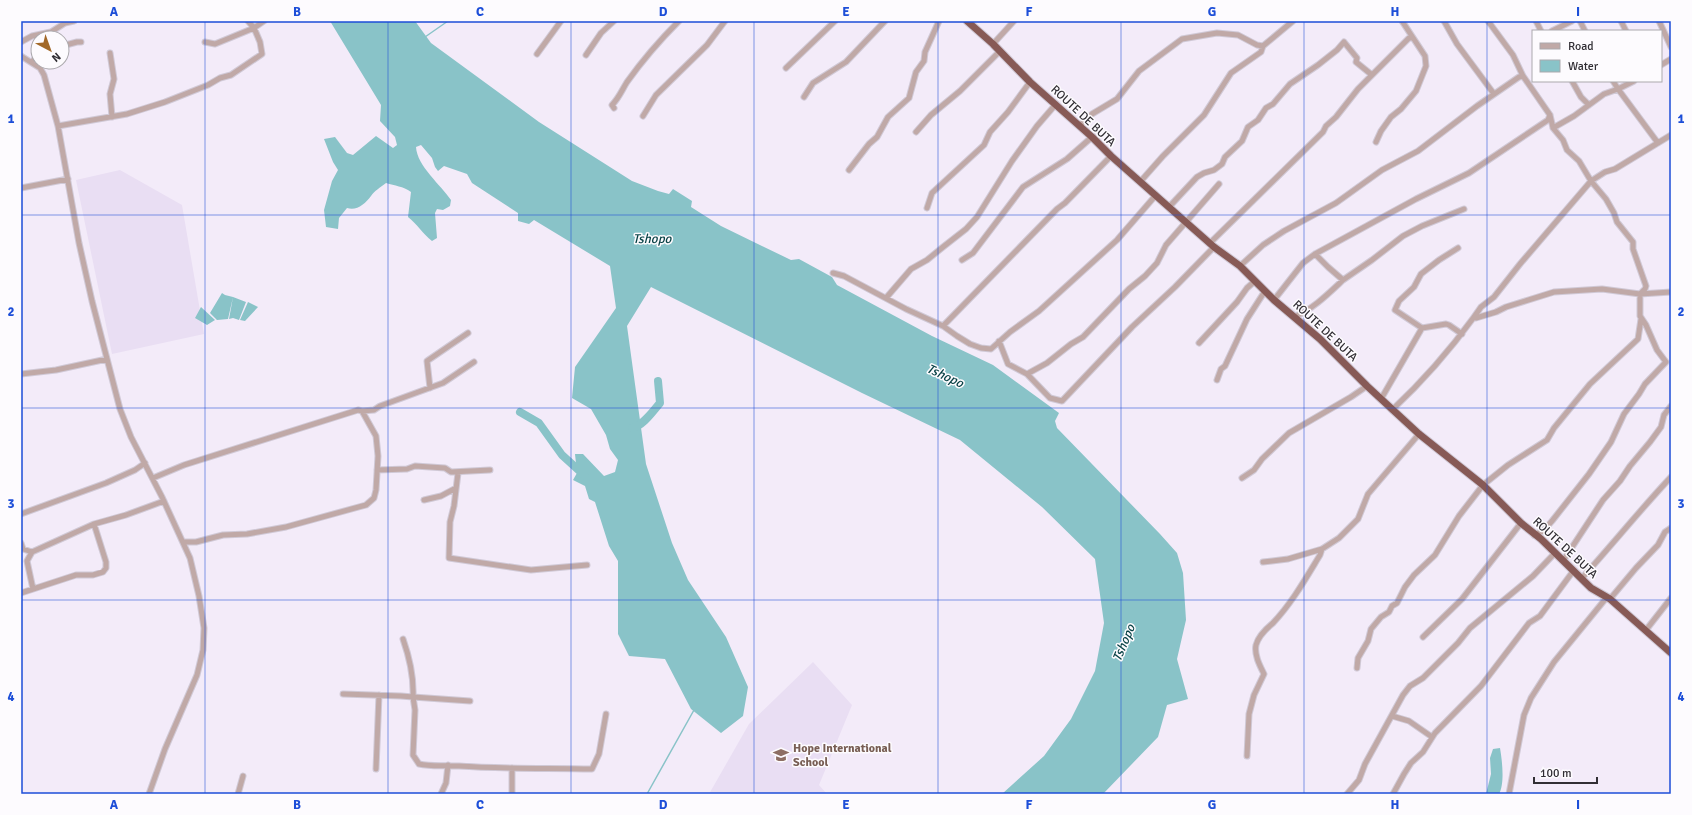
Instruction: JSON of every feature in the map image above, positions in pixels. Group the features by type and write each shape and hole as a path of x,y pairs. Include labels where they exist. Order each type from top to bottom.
{"highway":[{"name":"ROUTE DE BUTA","path":"967,21 993,44 1030,82 1056,104 1111,156 1212,245 1240,266 1274,300 1320,339 1392,410 1419,434 1483,485 1521,523 1574,570 1591,588 1608,598 1671,653"}],"street":[{"path":"21,42 27,38 51,32 65,23 74,21"},
{"path":"58,126 128,114 165,102 208,85 220,78 231,75 262,54 260,42 254,28 248,21"},
{"path":"206,42 215,44 254,28 264,21"},
{"path":"537,54 561,21"},
{"path":"586,55 601,33 614,21"},
{"path":"614,108 612,105 618,99 630,79 667,33 680,21"},
{"path":"643,116 656,95 707,45 725,21"},
{"path":"786,68 835,21"},
{"path":"804,97 813,83 848,61 885,21"},
{"path":"849,170 869,144 877,137 888,116 909,98 916,72 924,62 925,52 939,21"},
{"path":"993,44 1014,21"},
{"path":"1140,182 1163,156 1204,115 1231,73 1261,52 1263,46 1293,21"},
{"path":"1376,142 1380,131 1391,117 1401,109 1418,87 1426,60 1402,21"},
{"path":"1444,21 1457,44 1494,94"},
{"path":"1357,668 1358,658 1368,641 1371,629 1381,617 1389,612 1392,606 1397,603 1405,587 1414,575 1435,555 1459,516 1483,485 1508,465 1547,440 1554,428 1590,384 1638,340 1641,319 1640,294 1646,286 1632,242 1617,222 1606,199 1591,181 1579,161 1570,154 1563,140 1553,128 1550,116 1523,76 1512,55 1488,21"},
{"path":"1536,21 1540,30"},
{"path":"1554,30 1572,21"},
{"path":"1580,21 1585,30"},
{"path":"1659,21 1671,47"},
{"path":"1079,126 1092,114 1117,99 1128,87 1139,71 1182,39 1217,33 1238,35 1257,45 1263,46"},
{"path":"999,342 1008,364 1027,374 1050,398 1062,401 1132,327 1175,287 1212,245 1323,132 1326,126 1372,75 1404,42 1409,38 1413,38"},
{"path":"70,44 81,42"},
{"path":"1169,207 1197,177 1214,170 1222,164 1226,157 1242,141 1248,127 1258,120 1266,108 1273,104 1290,84 1318,65 1337,50 1344,42 1357,58 1356,62 1372,75"},
{"path":"916,132 932,115 971,81 1000,51"},
{"path":"110,53 114,79 110,94 112,117"},
{"path":"21,56 30,61"},
{"path":"1662,64 1671,59"},
{"path":"41,70 58,126 79,242 92,301 125,422 190,558 199,596 204,628 203,650 197,675 167,744 149,794"},
{"path":"1240,266 1263,245 1284,231 1336,203 1382,170 1418,151 1494,94 1523,76"},
{"path":"927,208 932,193 984,145 990,132 1008,112 1030,82"},
{"path":"1573,82 1581,97 1589,105"},
{"path":"1614,82 1658,143"},
{"path":"1553,128 1574,116 1604,94 1632,82"},
{"path":"886,298 911,269 927,260 966,229 977,217 1012,161 1037,126 1056,104"},
{"path":"1274,300 1303,263 1315,254 1469,173 1548,120 1550,116"},
{"path":"1392,410 1411,392 1462,334 1481,307 1494,297 1520,264 1591,181 1605,172 1615,169 1671,135"},
{"path":"962,260 973,253 1023,187 1067,159 1092,137"},
{"path":"943,326 1111,156"},
{"path":"21,188 68,179"},
{"path":"1027,374 1047,363 1090,330 1129,289 1148,273 1166,245 1184,225 1185,221 1219,184"},
{"path":"833,273 844,276 906,309 943,326 957,336 981,348 993,348 1043,308 1113,244 1156,195"},
{"path":"1294,317 1320,301 1343,280 1403,236 1427,224 1464,209"},
{"path":"1458,248 1421,274 1412,290 1399,301 1395,310 1422,328 1446,324 1462,334"},
{"path":"1315,254 1343,280"},
{"path":"1199,344 1238,302 1247,288 1255,281"},
{"path":"1474,317 1476,318 1492,314 1506,306 1554,292 1602,289 1640,294 1671,292"},
{"path":"1217,380 1221,369 1225,366 1247,319 1265,291"},
{"path":"1538,537 1556,517 1592,471 1596,462 1604,454 1624,414 1640,394 1645,384 1666,363 1657,350 1646,326 1641,319"},
{"path":"1381,399 1422,328"},
{"path":"430,388 427,361 468,333"},
{"path":"21,374 56,370 107,359"},
{"path":"153,478 184,465 358,410 374,410 380,406 443,383 474,362"},
{"path":"1242,478 1254,470 1262,459 1289,432 1332,409 1367,386"},
{"path":"1563,561 1603,500 1620,481 1661,427 1664,415 1671,406"},
{"path":"183,542 196,542 223,535 247,534 271,530 316,520 366,505 374,498 378,456 376,436 362,411"},
{"path":"1263,562 1288,559 1322,549 1339,538 1358,519 1368,494 1419,434"},
{"path":"21,514 106,483 135,470 145,463"},
{"path":"377,470 407,469 415,466 445,468 451,472 458,473 490,470"},
{"path":"458,473 450,522 449,558 531,570 587,565"},
{"path":"1582,578 1671,477"},
{"path":"424,500 441,496 456,488"},
{"path":"33,589 27,561 32,552 94,524 126,516 164,501"},
{"path":"1423,637 1462,599 1521,523"},
{"path":"21,593 76,576 103,572 106,568 106,562 94,524"},
{"path":"1509,794 1524,716 1531,698 1554,662 1608,598 1658,545 1665,532 1671,528"},
{"path":"21,543 23,549 32,552"},
{"path":"1247,756 1250,714 1254,695 1264,674 1257,657 1256,644 1265,630 1287,606 1317,561 1322,549"},
{"path":"1347,794 1359,780 1365,764 1403,695 1410,686 1423,678 1458,643 1470,628 1533,576 1555,553"},
{"path":"1393,794 1404,774 1423,752 1432,737 1481,686 1529,623 1540,616 1574,570"},
{"path":"1646,630 1671,598"},
{"path":"404,639 411,662 414,683 413,697 415,710 413,755 419,764 429,767 448,765 512,768 592,769 599,754 606,714"},
{"path":"343,694 470,701"},
{"path":"376,769 379,695"},
{"path":"1392,716 1409,721 1432,737"},
{"path":"442,794 446,783 448,765"},
{"path":"512,768 512,794"},
{"path":"238,794 243,776"}],"shaded area":[{"path":"120,170 182,205 204,334 112,354 76,180"},
{"name":"Hope International School","path":"813,662 852,705 819,785 827,794 709,794 749,724"}],"water":[{"name":"Tshopo","path":"330,21 415,21 431,43 539,122 632,181 669,194 673,189 692,201 691,207 721,226 791,260 799,259 832,277 837,285 932,336 993,365 1059,413 1055,421 1057,428 1177,553 1183,573 1186,620 1177,659 1188,699 1167,705 1158,737 1103,794 1002,794 1044,756 1071,719 1095,671 1104,623 1095,559 1042,507 960,440 862,393 651,287 627,326 646,464 672,543 688,580 726,637 748,687 743,716 721,733 691,709 665,659 629,656 618,634 618,561 609,546 595,502 589,499 585,486 573,480 577,473 575,454 583,454 604,476 615,472 618,460 610,449 606,435 591,409 572,398 575,367 616,308 610,266 534,220 529,224 518,221 518,213 472,183 467,174 444,166 438,171 432,158 421,145 416,147 420,161 451,200 450,206 443,210 437,209 435,213 437,238 432,241 408,217 411,192 402,187 386,183 372,194 366,202 357,208 347,208 339,218 338,229 326,227 324,210 332,181 338,170 333,162 324,139 335,137 347,153 353,155 376,136 393,148 397,145 395,137 380,121 381,105"},
{"path":"222,293 233,297 228,319 217,320 210,313"},
{"path":"233,297 246,302 239,320 233,318 229,319"},
{"path":"248,302 258,307 245,321 240,320"},
{"path":"201,307 215,320 207,325 195,318"},
{"path":"1500,748 1502,759 1501,789 1499,794 1486,794 1491,774 1490,758 1493,749"}],"waterway":[{"path":"425,37 448,21"},
{"path":"632,428 644,421 660,403 658,381"},
{"path":"520,412 539,423 562,455 584,475"},
{"path":"647,794 694,710"}],"place":[{"name":"Hope International School","path":"781,755"}]}
